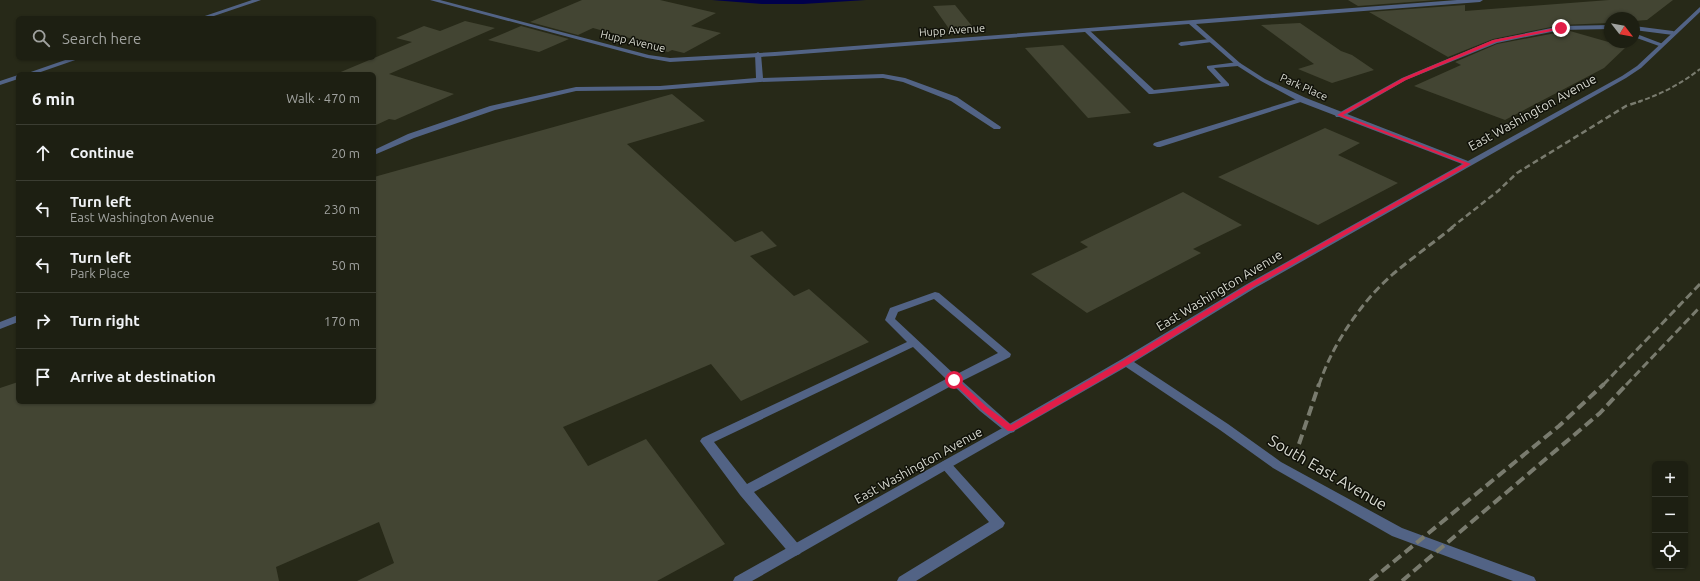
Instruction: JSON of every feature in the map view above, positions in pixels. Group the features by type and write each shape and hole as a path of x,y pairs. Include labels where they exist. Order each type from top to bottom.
{"street":[{"path":"208,16 258,0"},
{"name":"Hupp Avenue","path":"433,0 660,60 1480,0"},
{"name":"East Washington Avenue","path":"740,581 1010,429 1126,362 1251,286 1624,77 1639,67 1700,8"},
{"name":"Park Place","path":"1190,22 1238,64 1262,80 1303,100 1339,115 1468,164"},
{"path":"1339,115 1404,79 1495,41 1561,28 1604,27"},
{"path":"1640,29 1673,33"},
{"path":"1086,30 1152,92 1227,85 1209,67 1238,64"},
{"path":"1640,37 1661,45"},
{"path":"1181,44 1210,41"},
{"path":"758,54 760,80"},
{"path":"34,72 72,60"},
{"path":"376,152 411,136 493,108 576,89 660,88 760,80 883,76 905,80 954,99 998,127"},
{"path":"0,83 16,78"},
{"path":"1157,145 1303,100"},
{"path":"745,491 954,380 1006,354 935,295 894,310 890,320 913,343 954,380 984,408 1010,429"},
{"path":"0,326 16,319"},
{"path":"795,550 745,491 706,441 913,343"},
{"name":"South East Avenue","path":"1126,362 1224,427 1277,465 1397,532 1529,581"},
{"path":"904,581 998,523 946,464"}],"shaded area":[{"path":"712,0 866,0 803,4 762,4"}],"building":[{"path":"582,0 660,0 716,13 691,26 721,33 684,53 672,50 668,52 640,44 644,42 593,28 578,35 530,22"},
{"path":"1348,0 1437,0 1358,6"},
{"path":"1609,0 1673,0 1647,20 1640,21 1640,12 1604,12 1604,23 1561,25 1493,39 1448,57 1369,12 1465,5 1465,11"},
{"path":"955,5 976,31 952,33 933,6"},
{"path":"465,21 495,28 389,74 454,94 395,120 389,119 376,125 376,72 341,72 369,60 376,60 376,57 412,42 396,38 424,26 440,31"},
{"path":"1300,23 1341,51 1352,55 1374,70 1332,83 1298,69 1314,64 1261,25"},
{"path":"521,26 569,39 539,52 488,40"},
{"path":"1570,31 1604,41 1604,48 1625,48 1604,68 1505,120 1414,86 1461,65 1455,62 1497,44"},
{"path":"1063,45 1131,113 1088,118 1025,48"},
{"path":"672,94 705,121 627,144 735,242 762,231 777,246 750,256 794,296 809,289 869,342 741,401 711,364 563,427 588,466 646,439 725,544 657,581 357,581 394,563 379,522 276,567 279,581 0,581 0,388 16,383 16,404 376,404 376,176"},
{"path":"1325,128 1360,143 1338,155 1398,183 1318,225 1218,177"},
{"path":"1183,192 1242,225 1193,249 1201,253 1087,313 1031,274 1088,247 1080,242"}],"railway":[{"path":"1638,102 1655,96 1686,79 1700,69"},
{"path":"1451,228 1498,191 1517,173 1626,106 1638,102"},
{"path":"1319,385 1332,355 1349,325 1381,285 1453,227"},
{"path":"1604,384 1700,284"},
{"path":"1626,385 1700,307"},
{"path":"1299,444 1319,384"},
{"path":"1370,581 1559,426 1604,384"},
{"path":"1402,581 1600,413 1627,384"}],"route":[{"path":"954,380 984,408 1010,429 1126,362 1251,286 1468,164 1339,115 1404,79 1495,41 1561,28"}]}
